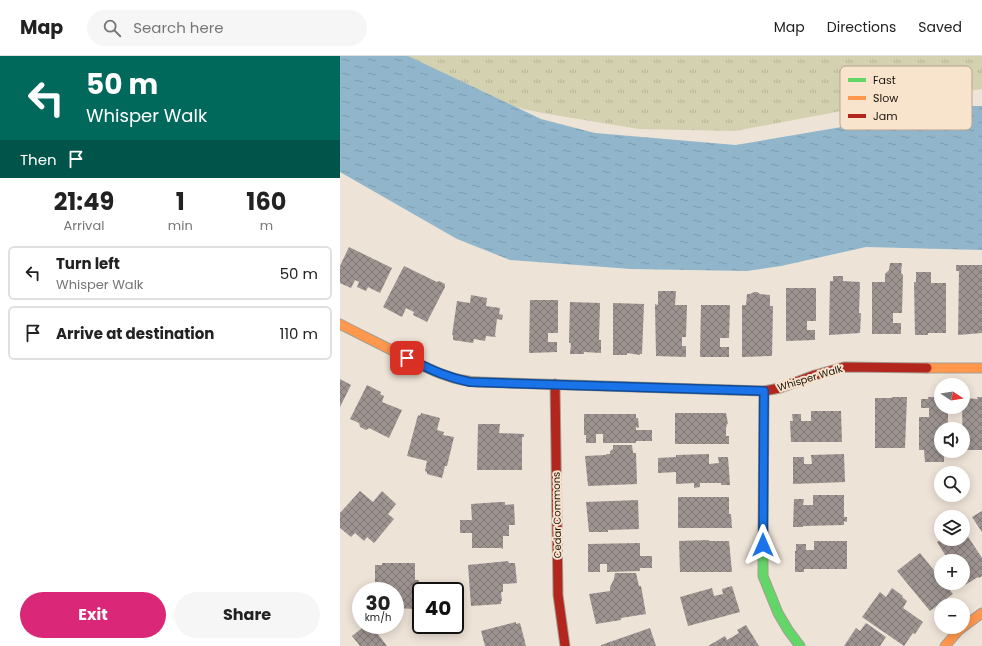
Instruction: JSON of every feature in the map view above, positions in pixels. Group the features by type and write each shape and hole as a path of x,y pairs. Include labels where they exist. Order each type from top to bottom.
{"street":[{"name":"Whisper Walk","path":"340,324 434,371 452,378 470,382 764,391 780,388 815,375 844,367 982,368"},
{"name":"Cedar Commons","path":"555,384 558,595 565,646"},
{"path":"764,391 763,576 772,600 794,639 800,646"},
{"path":"945,646 959,630 982,613"}],"green space":[{"path":"340,56 982,56 982,89 972,90 972,66 840,66 840,111 735,131 639,129 542,113 340,69"}],"water":[{"path":"340,56 408,56 541,119 595,133 736,145 840,127 840,130 972,130 972,106 982,106 982,250 866,247 781,266 747,271 631,269 510,260 457,239 340,172"}],"building":[{"path":"349,247 392,268 380,293 368,287 366,291 357,287 359,282 355,280 351,288 340,283 340,266"},
{"path":"890,263 902,263 902,313 893,313 893,323 901,323 901,334 872,334 872,282 885,282 885,274 889,270"},
{"path":"956,265 982,265 982,333 958,335 959,271 956,271"},
{"path":"404,266 437,282 439,281 445,284 445,287 427,322 413,315 414,312 406,308 402,317 383,307"},
{"path":"916,272 931,272 931,283 946,283 946,333 915,335 914,282 916,282"},
{"path":"833,276 843,276 843,281 860,282 860,333 829,335 830,281 833,281"},
{"path":"786,288 816,288 816,321 807,321 807,330 815,330 815,340 786,341"},
{"path":"658,291 676,291 675,305 687,305 686,337 682,337 682,346 686,346 686,357 656,356 655,304 658,305"},
{"path":"754,292 770,295 770,306 773,306 772,356 742,357 742,305 746,305 747,294"},
{"path":"471,295 487,298 486,306 500,308 499,314 503,315 502,320 497,319 496,337 486,336 485,341 474,339 473,343 453,340 452,335 457,301 470,303"},
{"path":"530,300 558,300 558,333 548,333 548,342 557,342 557,352 529,353"},
{"path":"570,302 600,303 599,340 601,340 601,353 584,352 584,354 570,354"},
{"path":"613,303 644,304 642,354 627,353 627,355 613,355"},
{"path":"701,305 730,305 729,338 720,338 720,347 729,347 729,357 700,357"},
{"path":"340,379 351,385 340,407"},
{"path":"367,385 381,392 380,394 384,396 382,402 402,410 389,438 369,428 366,430 360,427 359,423 350,419"},
{"path":"907,397 905,448 875,448 875,398"},
{"path":"928,397 934,397 934,414 948,414 948,422 934,422 934,458 944,458 944,462 925,462 924,450 919,450 919,417 929,417 929,408 921,408 921,399 928,399"},
{"path":"977,397 982,397 982,450 970,450 970,422 962,422 962,414 970,414 970,398 978,399"},
{"path":"811,411 841,411 842,442 791,442 790,421 793,421 792,414 801,414 801,421 811,421"},
{"path":"421,413 440,418 437,430 444,432 443,435 454,437 447,466 445,466 442,478 427,474 425,471 427,461 407,456 418,415 420,416"},
{"path":"675,413 726,413 728,424 726,428 726,436 729,436 729,444 675,444"},
{"path":"584,414 636,414 639,428 636,427 636,430 652,430 652,441 636,441 636,443 603,443 603,434 596,434 596,443 586,443 586,435 584,435"},
{"path":"478,424 500,424 499,433 524,434 524,437 522,437 522,470 477,470"},
{"path":"613,445 632,445 633,453 636,453 637,484 588,486 585,456 610,454 610,451 613,449"},
{"path":"709,454 709,464 719,463 718,457 728,457 730,485 721,485 721,483 700,483 700,487 694,488 694,483 676,484 676,472 658,473 658,458 676,457 676,455"},
{"path":"844,454 845,482 793,484 793,457 804,457 804,464 812,464 811,455"},
{"path":"360,491 373,502 382,491 396,504 388,514 394,519 374,543 367,537 364,541 355,533 351,537 340,528 340,513"},
{"path":"813,495 844,495 844,517 847,517 847,522 844,521 844,525 793,527 794,499 804,499 803,505 813,505"},
{"path":"678,497 729,497 729,514 731,514 732,528 678,528"},
{"path":"638,500 639,529 589,532 586,502"},
{"path":"505,502 505,505 514,504 515,525 509,525 509,536 503,536 503,549 472,548 472,533 460,533 460,520 472,520 471,504"},
{"path":"982,511 982,532 972,517"},
{"path":"970,540 982,558 982,576 970,582 970,554 945,554 940,546 970,546"},
{"path":"679,541 729,541 732,572 680,572"},
{"path":"814,541 847,541 847,569 804,569 804,572 795,572 796,544 806,544 806,550 814,550"},
{"path":"640,543 640,556 652,556 652,568 640,568 640,571 607,572 607,564 600,564 600,572 588,572 588,544"},
{"path":"920,553 934,570 934,590 950,590 953,594 948,598 934,598 934,608 930,611 897,571"},
{"path":"508,561 509,563 515,563 517,583 503,584 501,604 471,606 468,565"},
{"path":"382,563 415,563 415,580 419,580 419,582 412,582 412,609 404,608 404,582 375,582 375,565 382,565"},
{"path":"615,573 636,573 639,586 641,586 646,614 596,624 589,594 610,591"},
{"path":"732,586 740,612 688,626 680,597 712,588 714,596 723,594 722,589"},
{"path":"892,588 907,601 903,608 923,622 904,646 862,617 880,592 886,597"},
{"path":"516,622 516,624 520,623 526,646 485,646 481,631"},
{"path":"866,623 886,637 880,646 844,646 856,628 860,631"},
{"path":"746,625 759,646 708,646 725,636 727,640 739,633 737,630"},
{"path":"650,628 656,646 601,646 601,645"},
{"path":"355,634 378,634 387,646 360,646 352,636"}],"traffic: fast":[{"path":"478,382 730,390"},
{"path":"763,544 763,576 778,613 800,646"}],"traffic: slow":[{"path":"340,324 412,361 439,373 458,379 478,382"},
{"path":"927,368 982,368"},
{"path":"763,544 764,391"},
{"path":"945,646 959,630 982,613"}],"traffic: jam":[{"path":"730,390 764,391 780,388 815,375 844,367 927,368"},
{"path":"555,384 558,595 565,646"}],"route":[{"path":"407,358 452,378 470,382 764,391 763,545"}]}
